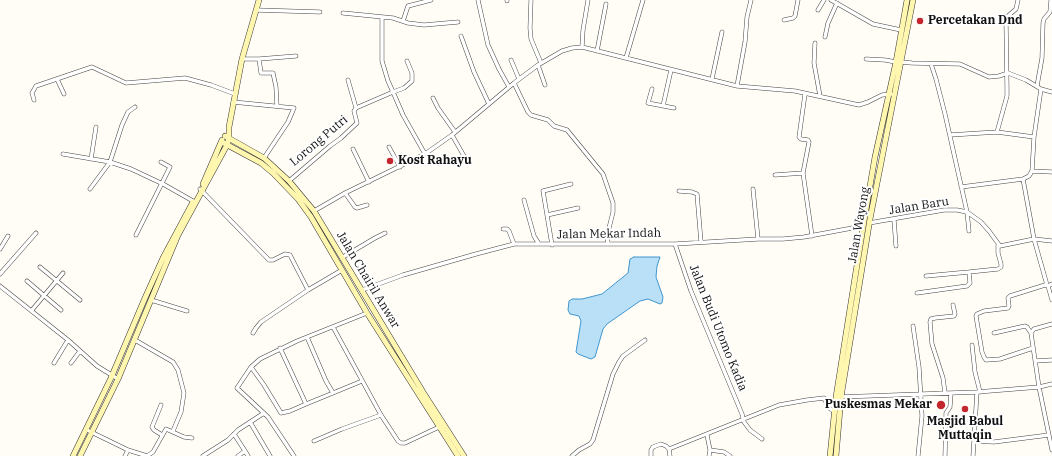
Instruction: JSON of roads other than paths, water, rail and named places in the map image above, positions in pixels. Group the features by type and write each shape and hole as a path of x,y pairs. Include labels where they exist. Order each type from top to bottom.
{"main road":[{"path":"74,456 118,379 178,235 202,190 227,137 234,102 234,94 242,59 259,0"},
{"name":"Jalan Wayong","path":"836,456 839,397 863,226 875,157 898,62 905,23 907,0"},
{"name":"Jalan Wayong","path":"898,62 901,30 913,0"},
{"name":"Jalan Wayong","path":"830,456 835,412 839,397 869,223 882,158 891,94"},
{"name":"Jalan Chairil Anwar","path":"227,137 264,158 289,181 314,211 423,392 464,456"},
{"name":"Jalan Chairil Anwar","path":"224,143 261,163 273,173 298,199 311,217 367,313 458,456"},
{"path":"875,157 882,158"},
{"path":"80,456 145,298 176,232 193,201 202,190"},
{"path":"381,335 386,331"}],"street":[{"path":"403,21 408,6 431,0"},
{"path":"478,0 478,7 488,45 499,69 510,87"},
{"path":"531,0 531,39 545,85"},
{"path":"582,47 588,0"},
{"path":"626,58 643,0"},
{"path":"737,86 745,42 747,17 751,0"},
{"path":"784,20 795,16 798,0"},
{"path":"818,10 824,0"},
{"path":"831,0 873,24 901,30"},
{"path":"996,132 1007,96 1008,73 1006,20 1008,16 1016,9 1018,0"},
{"path":"1037,86 1042,58 1043,23 1044,19 1050,12 1051,0"},
{"path":"597,51 606,4"},
{"path":"825,37 828,23 837,4"},
{"path":"256,10 320,12"},
{"path":"344,13 393,18 408,23 424,25 458,22"},
{"path":"382,18 382,61 388,81 403,115 425,154"},
{"path":"712,79 722,32"},
{"path":"461,36 474,72 489,104"},
{"path":"815,43 814,63 820,96"},
{"path":"314,211 345,193 425,154 519,79 539,64 562,51 582,47 737,86 795,91 859,105 882,95 891,94"},
{"path":"242,59 296,56"},
{"path":"259,59 261,73 272,73 274,75 277,106"},
{"path":"866,59 931,64 960,64 989,77 1008,73 1026,80 1041,89 1052,92"},
{"path":"511,60 519,79"},
{"name":"Lorong Putri","path":"289,181 357,123 354,111 356,108 404,88 412,81 412,73 407,61"},
{"path":"931,64 950,135 967,212 969,231"},
{"path":"34,100 32,93 36,86 92,67 126,83 185,78 234,94"},
{"path":"663,106 671,70"},
{"path":"57,79 64,94"},
{"path":"348,80 356,108"},
{"path":"514,83 528,112 531,115 548,120 554,126 567,130 603,174 613,203 613,212 607,236 608,243"},
{"path":"652,89 648,103 674,108"},
{"path":"961,187 1023,179 1029,176 1032,171 1034,137 1041,89"},
{"path":"805,94 799,137 801,139 808,140 809,142 803,173 812,236"},
{"path":"433,98 464,156"},
{"path":"234,102 294,109 288,122 264,158"},
{"path":"90,189 110,162 122,125 128,112 135,107"},
{"path":"91,160 96,127"},
{"path":"950,135 996,132 1034,137"},
{"path":"389,147 400,167"},
{"path":"353,149 369,182"},
{"path":"63,154 91,160 110,162 140,172 193,201"},
{"path":"136,235 163,184 170,167 161,162"},
{"path":"1032,171 1052,172"},
{"path":"775,175 803,173"},
{"path":"1023,179 1034,239 1049,285 1052,300"},
{"path":"552,244 543,191 571,184"},
{"path":"753,189 758,239"},
{"path":"202,190 269,260 273,260 285,254 290,254 308,290"},
{"path":"679,191 697,194 701,242"},
{"path":"345,193 355,207 357,208 367,205"},
{"path":"524,200 534,236 539,244"},
{"path":"547,215 578,208"},
{"name":"Jalan Baru","path":"869,223 894,220 944,210 956,210 967,212 986,227 998,245"},
{"path":"894,220 896,246"},
{"name":"Jalan Mekar Indah","path":"362,290 403,275 514,244 675,244 783,239 812,236 863,226"},
{"path":"503,229 507,229 509,231 514,244"},
{"path":"0,274 36,233"},
{"path":"343,257 385,233"},
{"path":"0,249 8,236"},
{"path":"926,276 995,270 1001,267 998,254 998,245 1005,246 1034,239 1052,241"},
{"name":"Jalan Budi Utomo Kadia","path":"675,244 691,291 745,424 762,439"},
{"path":"40,267 80,300"},
{"path":"253,333 261,322 308,290 342,270"},
{"path":"917,293 967,286 970,283 969,272"},
{"path":"32,310 63,273"},
{"path":"27,281 62,310"},
{"path":"1033,348 1000,359 986,360 982,352 976,316 977,314 984,312 1008,308 1008,298 1010,296 1049,285"},
{"path":"0,286 32,310 97,366 118,379"},
{"path":"151,300 187,311"},
{"path":"945,393 943,378 932,344 930,322 935,318 954,316 953,305"},
{"path":"294,456 270,420 237,388 251,368 260,359 280,348 367,313"},
{"path":"1031,333 1034,329 1052,324"},
{"path":"913,326 919,367 922,416 918,456"},
{"path":"994,333 1025,326 1028,327 1031,333 1039,387 1052,450"},
{"path":"333,327 381,415 398,441 405,443 439,427"},
{"path":"306,337 333,393"},
{"path":"54,363 68,340"},
{"path":"135,340 169,359 178,370 184,393 181,412 173,432"},
{"path":"572,456 590,444 593,440 613,374 619,362 627,352 645,340"},
{"path":"972,344 978,392 973,456"},
{"path":"280,348 306,404"},
{"path":"71,363 80,351"},
{"path":"1035,361 1052,360"},
{"path":"251,368 264,385 281,413 290,411 362,381"},
{"path":"839,397 978,392 1039,387 1052,384"},
{"path":"944,456 946,413 950,407 951,393"},
{"path":"669,449 707,435 743,419 780,406 824,398 829,408 835,412"},
{"path":"161,405 152,427 154,430 162,434"},
{"path":"203,456 228,440 250,422 264,414"},
{"path":"314,441 342,428 381,415"},
{"path":"250,422 270,456"},
{"path":"1047,423 1052,422"},
{"path":"89,432 128,450 143,455 150,455 153,452 166,429 184,437 192,438"},
{"path":"234,434 248,456"},
{"path":"707,435 710,450 709,456"},
{"path":"974,441 994,442 1049,435"},
{"path":"651,456 651,450 657,445 662,444 669,449 670,456"},
{"path":"125,456 128,450"},
{"path":"710,450 724,452 730,456"},
{"path":"238,456 245,452"}],"water":[{"path":"634,257 660,257 656,277 663,297 662,303 660,304 648,299 640,301 607,324 603,329 595,357 591,359 578,354 576,352 581,321 579,316 570,314 568,310 569,301 572,299 582,299 602,294 628,273 630,259"}],"place":[{"name":"Percetakan Dnd","path":"920,21"},
{"name":"Kost Rahayu","path":"390,161"},
{"name":"Puskesmas Mekar","path":"941,405"},
{"name":"Masjid Babul Muttaqin","path":"965,409"}]}
